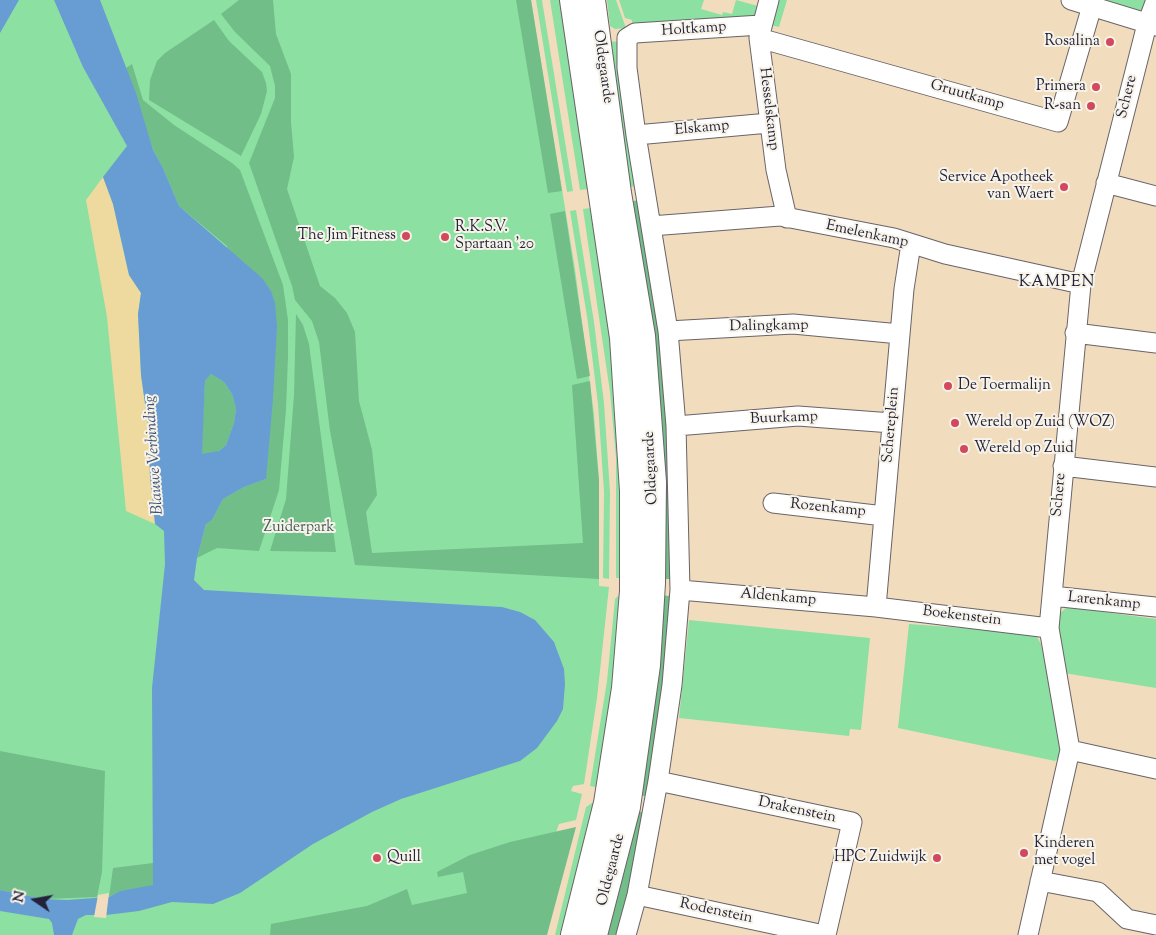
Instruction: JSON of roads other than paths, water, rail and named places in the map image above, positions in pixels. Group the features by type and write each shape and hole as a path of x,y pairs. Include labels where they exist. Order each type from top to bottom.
{"main road":[{"name":"Oldegaarde","path":"572,0 622,338 632,491 632,591 624,688 606,803 573,935"},
{"name":"Oldegaarde","path":"593,0 619,193 643,336 654,482 653,592 648,665 628,807 595,935"}],"street":[{"name":"Hesselskamp","path":"769,0 760,32 769,123 776,170 787,218"},
{"path":"1070,0 1151,25"},
{"name":"Schere","path":"1028,935 1070,750 1049,628 1081,284 1106,183 1151,25 1156,0"},
{"name":"Gruutkamp","path":"760,32 1058,122 1092,6"},
{"name":"Holtkamp","path":"627,38 635,34 760,32"},
{"name":"Oldegaarde","path":"626,935 637,895 658,781 672,685 680,590 676,426 668,331 636,134 627,68 627,38"},
{"name":"Elskamp","path":"636,134 769,123"},
{"path":"1106,183 1156,196"},
{"name":"Emelenkamp","path":"651,226 771,217 787,218 894,238 911,244 1081,284"},
{"name":"Schereplein","path":"876,606 900,334 911,244"},
{"name":"Dalingkamp","path":"668,331 793,324 900,334"},
{"path":"1075,334 1156,343"},
{"name":"Buurkamp","path":"676,426 798,416 892,423"},
{"path":"1063,466 1156,477"},
{"name":"Rozenkamp","path":"773,503 884,516"},
{"name":"Aldenkamp","path":"680,590 876,606"},
{"name":"Larenkamp","path":"1052,596 1156,608"},
{"name":"Boekenstein","path":"876,606 1049,628"},
{"path":"1070,750 1156,769"},
{"name":"Drakenstein","path":"658,781 852,822 825,935"},
{"path":"1040,880 1098,892 1127,919 1156,925"},
{"name":"Rodenstein","path":"637,895 825,935"}],"water":[{"path":"0,0 19,0 0,33"},
{"name":"Blauwe Verbinding","path":"54,0 100,0 136,93 153,150 179,206 262,278 271,291 275,303 277,327 266,479 244,487 223,499 212,520 206,524 197,558 194,580 204,590 502,607 520,612 535,620 554,642 564,669 565,684 563,709 557,721 537,748 520,761 401,799 372,812 313,844 240,893 213,904 172,902 139,911 106,915 86,915 78,919 72,935 54,935 52,923 49,919 0,911 0,890 44,899 67,900 109,897 120,891 153,885 152,688 165,564 164,531 155,524 150,477 148,425 141,375 138,314 141,293 129,275 113,204 103,177 127,146 83,67","holes":["211,374 224,382 232,394 236,409 234,423 226,445 219,451 202,454 205,381"]}],"place":[{"name":"Rosalina","path":"1110,42"},
{"name":"Primera","path":"1096,87"},
{"name":"R-san","path":"1091,106"},
{"name":"Service Apotheek van Waert","path":"1064,187"},
{"name":"The Jim Fitness","path":"406,236"},
{"name":"R.K.S.V. Spartaan '20","path":"445,237"},
{"name":"De Toermalijn","path":"948,386"},
{"name":"Wereld op Zuid (WOZ)","path":"955,423"},
{"name":"Wereld op Zuid","path":"964,449"},
{"name":"Kinderen met vogel","path":"1024,853"},
{"name":"Quill","path":"377,858"},
{"name":"HPC Zuidwijk","path":"937,858"}],"district":[{"name":"KAMPEN","path":"1057,283"}],"park label":[{"name":"Zuiderpark","path":"299,528"}]}
